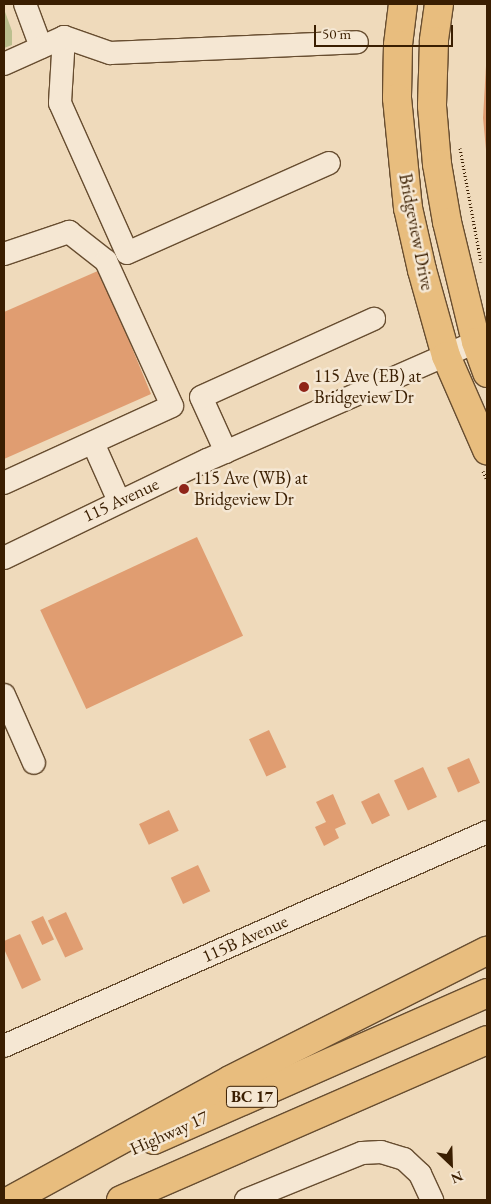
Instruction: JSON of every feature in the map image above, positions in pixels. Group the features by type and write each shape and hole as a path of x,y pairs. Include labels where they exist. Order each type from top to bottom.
{"main road":[{"name":"Bridgeview Drive","path":"403,4 398,45 397,98 408,208 422,270 446,356 487,450"},
{"name":"Bridgeview Drive","path":"434,7 432,106 437,164 446,222 482,340 487,372"},
{"path":"11,1200 230,1080 487,951"},
{"name":"Highway 17","path":"16,1200 487,993"},
{"name":"BC 17","path":"121,1200 487,1040"}],"street":[{"path":"25,4 41,47"},
{"path":"64,37 60,104 127,253 329,163"},
{"path":"4,64 64,37 110,53 357,42"},
{"path":"4,254 69,232 106,261 172,406 4,483"},
{"path":"226,452 201,397 374,319"},
{"name":"115 Avenue","path":"4,558 226,452 482,340"},
{"path":"94,443 120,501"},
{"path":"4,695 34,763"},
{"name":"115B Avenue","path":"4,1046 487,832"},
{"path":"246,1200 362,1153 381,1152 404,1159 420,1174 432,1200"}],"path":[{"path":"458,140 482,259 480,269"}],"green space":[{"path":"4,9 12,31 12,45 4,48"}],"building":[{"path":"487,66 486,150 483,118"},
{"path":"100,270 151,394 4,459 4,312"},
{"path":"197,537 243,636 86,709 40,610"},
{"path":"269,730 286,767 266,776 249,739"},
{"path":"469,758 480,783 458,792 447,768"},
{"path":"423,767 437,797 408,810 394,781"},
{"path":"379,793 390,815 372,824 361,802"},
{"path":"333,794 346,824 335,829 339,838 324,846 315,827 326,822 316,802"},
{"path":"169,810 179,831 149,845 139,824"},
{"path":"198,865 210,891 183,904 171,878"},
{"path":"66,912 83,949 65,958 48,920"},
{"path":"43,916 54,940 42,945 31,921"},
{"path":"20,934 41,980 22,989 4,949 4,941"}],"place":[{"name":"115 Ave (EB) at Bridgeview Dr","path":"304,387"},
{"name":"115 Ave (WB) at Bridgeview Dr","path":"184,489"}]}
